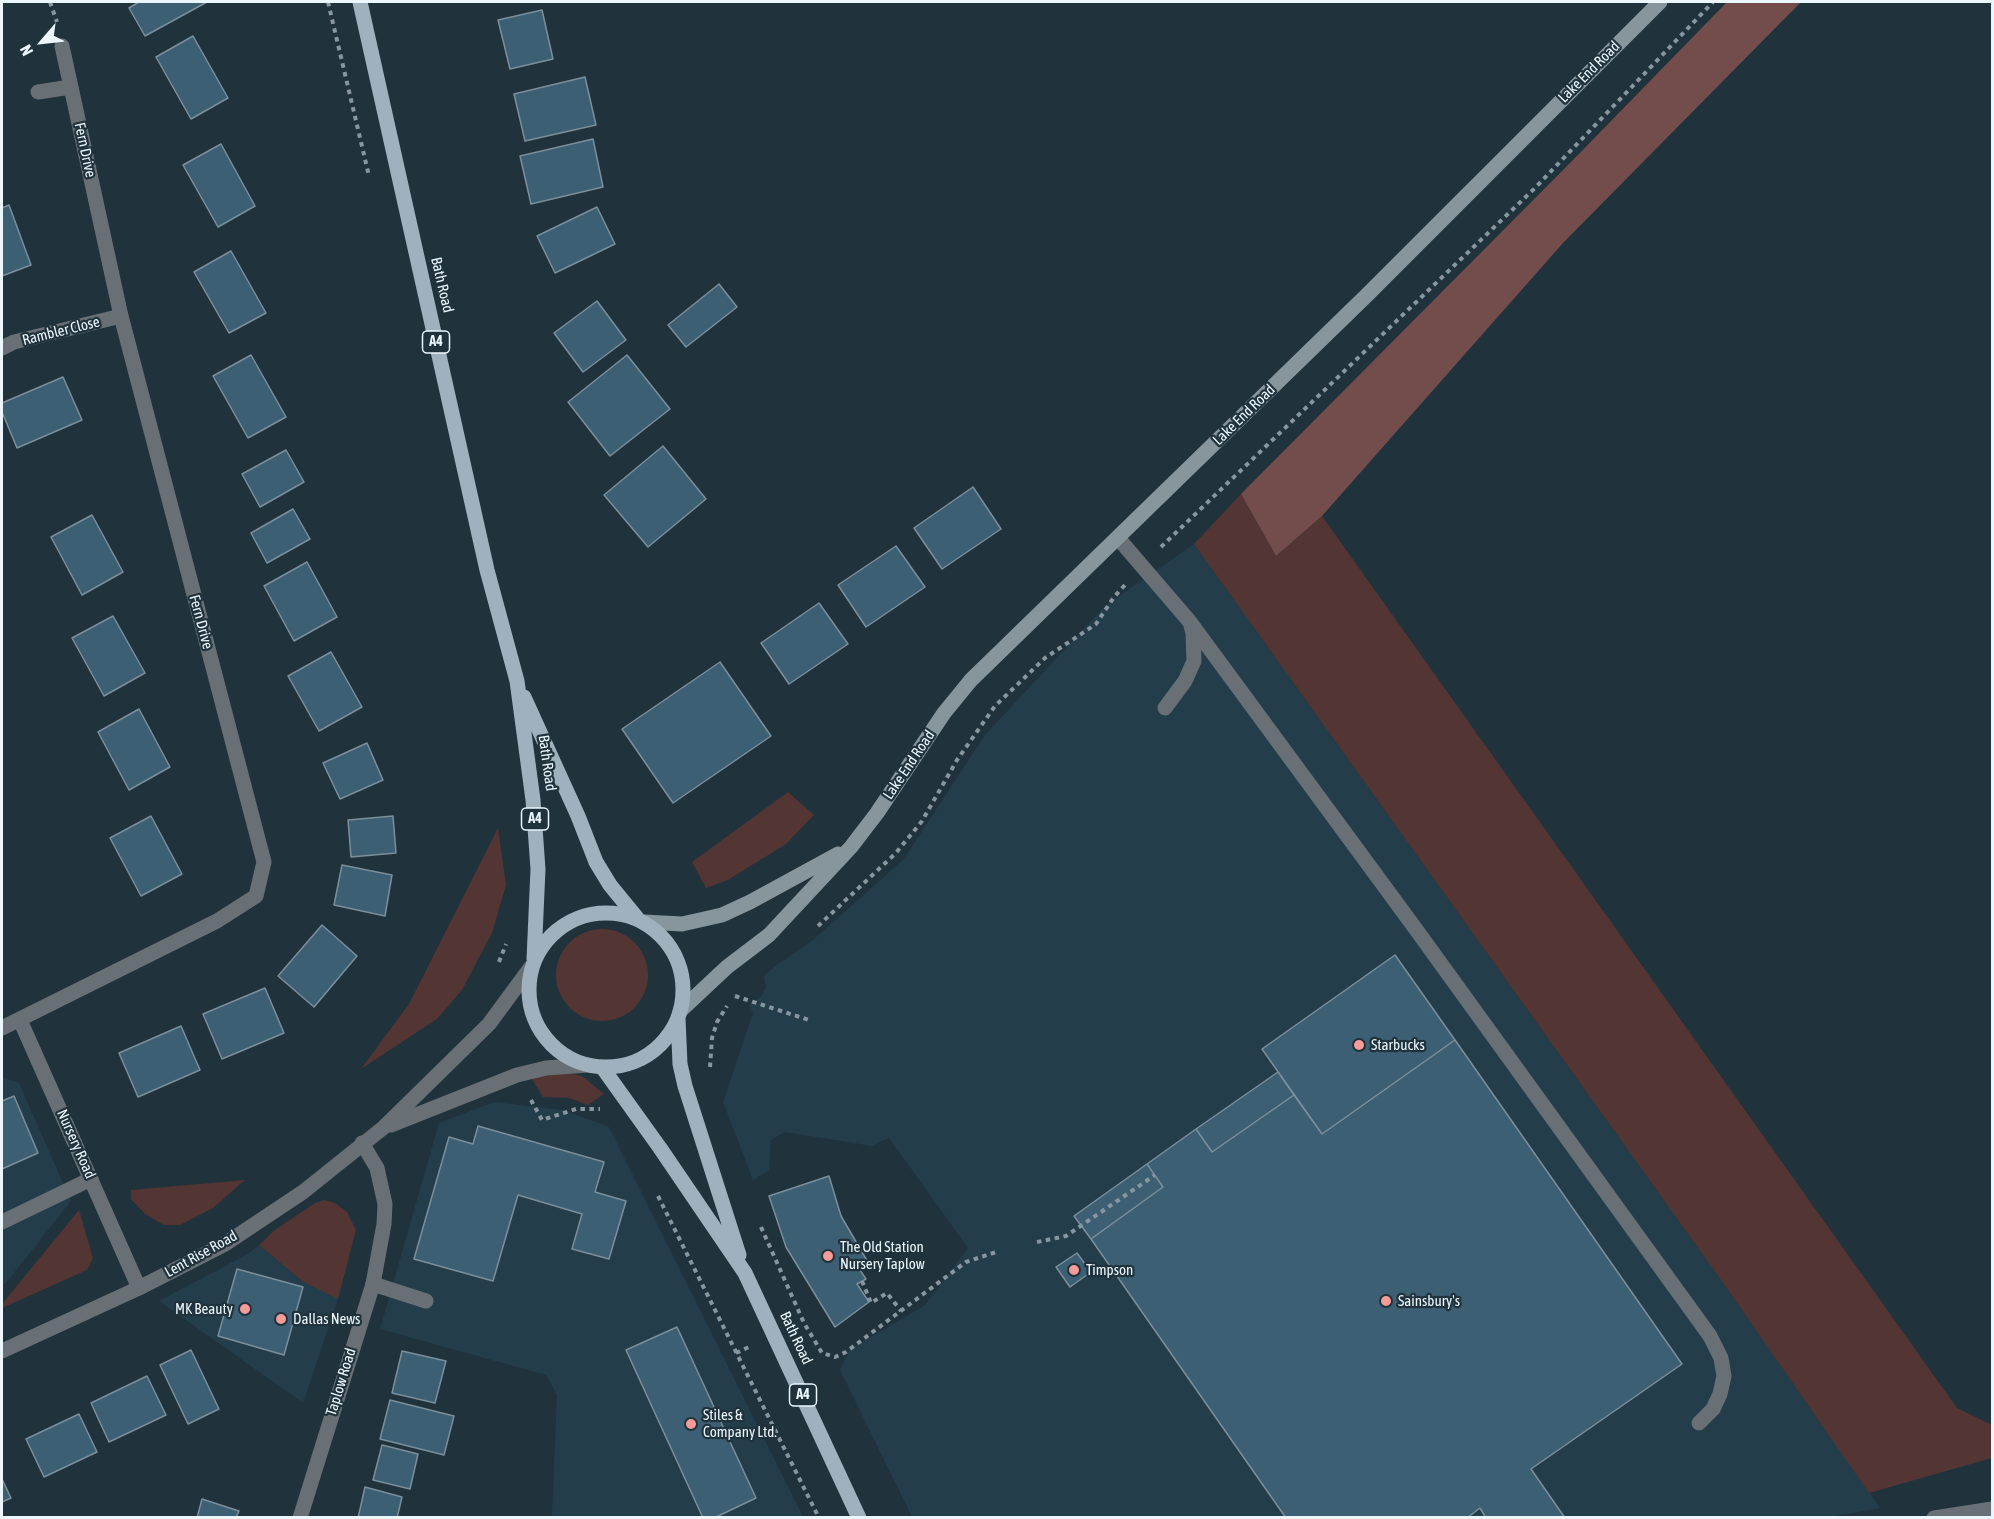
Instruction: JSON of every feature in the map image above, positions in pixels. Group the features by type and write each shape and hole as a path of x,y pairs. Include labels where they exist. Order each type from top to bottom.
{"main road":[{"name":"Bath Road","path":"360,2 487,570 517,681 534,800 538,869 532,963"},
{"name":"Lake End Road","path":"679,1015 727,967 769,935 851,847 877,813 944,713 971,680 1367,295 1659,2"},
{"name":"Bath Road","path":"517,681 578,816 596,862 610,885 641,920"},
{"name":"Lake End Road","path":"641,920 682,924 722,915 851,847"},
{"path":"599,912 624,914 641,920 664,938 678,961 683,986 679,1015 665,1040 647,1056 626,1065 595,1066 569,1058 555,1048 540,1032 532,1014 528,992 532,963 544,942 558,928 577,917 599,912"},
{"name":"Bath Road","path":"679,1015 680,1064 685,1086 745,1273 859,1518"},
{"name":"Bath Road","path":"595,1066 660,1148 745,1273"}],"street":[{"name":"Fern Drive","path":"20,1020 217,921 256,896 264,862 121,316 62,46"},
{"path":"38,92 71,87"},
{"name":"Rambler Close","path":"2,348 14,342 121,316"},
{"path":"1119,538 1190,622 1710,1336 1721,1358 1724,1376 1720,1394 1713,1409 1699,1423"},
{"path":"1165,708 1185,681 1194,661 1193,633 1190,622"},
{"name":"Lent Rise Road","path":"2,1351 140,1287 225,1244 303,1192 383,1128 489,1024 532,963"},
{"path":"2,1028 20,1020"},
{"name":"Nursery Road","path":"20,1020 140,1287"},
{"name":"Lent Rise Road","path":"383,1128 517,1075 557,1066 595,1066"},
{"name":"Taplow Road","path":"300,1518 373,1284 384,1224 385,1204 377,1168 362,1143"},
{"path":"2,1222 92,1179"},
{"path":"373,1284 426,1301"},
{"path":"1934,1518 1992,1509"}],"path":[{"path":"328,2 371,187"},
{"path":"809,933 896,853 922,821 957,760 995,706 1046,658 1096,624 1114,597 1142,567 1535,188 1713,2"},
{"path":"496,968 508,937"},
{"path":"710,1073 712,1038 717,1022 735,996 743,989"},
{"path":"735,996 809,1020"},
{"path":"530,1098 542,1120 576,1109 607,1108"},
{"path":"1037,1242 1066,1236 1155,1175"},
{"path":"657,1195 819,1518"},
{"path":"758,1221 804,1323 822,1353 835,1357 846,1352 966,1262 996,1252"},
{"path":"861,1281 871,1303 887,1293 901,1311"}],"shaded area":[{"path":"1727,2 1801,2 1563,243 1322,516 1276,556 1241,494"},
{"path":"1241,494 1276,556 1322,516 1957,1408 1992,1425 1992,1458 1869,1493 1726,1287 1194,544"},
{"path":"1194,544 1726,1287 1880,1508 1825,1518 912,1517 840,1370 850,1349 924,1306 968,1248 889,1138 872,1146 785,1132 771,1140 769,1170 753,1180 723,1102 753,1013 749,1004 760,998 766,988 764,976 814,939 903,860 985,735 1105,606"},
{"path":"788,792 814,815 786,844 728,880 706,888 692,862"},
{"path":"498,828 506,885 492,933 462,990 437,1019 361,1069 409,1004"},
{"path":"602,929 620,933 634,943 644,957 648,975 644,993 634,1007 620,1017 602,1021 584,1017 570,1007 560,993 556,975 560,957 570,943 584,933"},
{"path":"553,1070 582,1076 604,1094 588,1105 569,1098 543,1097 530,1076"},
{"path":"2,1077 19,1083 71,1201 6,1283 2,1285"},
{"path":"494,1102 563,1110 609,1127 803,1517 552,1517 557,1395 546,1375 380,1329 439,1123"},
{"path":"245,1180 213,1208 180,1225 164,1225 145,1214 131,1199 131,1190"},
{"path":"324,1200 335,1203 347,1212 356,1230 338,1299 302,1281 259,1245 276,1229 315,1203"},
{"path":"79,1210 93,1258 87,1270 2,1308 2,1304"},
{"path":"259,1245 302,1281 338,1299 303,1403 159,1301 248,1254"}],"building":[{"path":"139,2 207,2 145,36 129,8"},
{"path":"542,10 553,59 510,69 498,20"},
{"path":"193,36 228,98 191,119 156,57"},
{"path":"585,77 596,125 525,141 514,94"},
{"path":"593,139 603,187 531,204 520,156"},
{"path":"221,144 255,206 218,227 183,165"},
{"path":"9,205 31,265 2,276 2,208"},
{"path":"597,207 615,244 555,273 537,236"},
{"path":"231,251 266,313 229,333 194,272"},
{"path":"719,284 737,307 686,347 668,325"},
{"path":"597,301 626,340 583,372 554,333"},
{"path":"251,355 286,417 248,438 213,376"},
{"path":"627,355 670,409 610,456 568,402"},
{"path":"63,377 82,420 17,448 2,412 2,403"},
{"path":"663,446 706,499 648,547 604,495"},
{"path":"286,450 304,482 260,507 242,474"},
{"path":"973,487 1001,529 942,569 914,528"},
{"path":"293,509 310,539 267,563 251,533"},
{"path":"92,515 123,572 82,595 51,537"},
{"path":"896,546 925,587 866,627 838,585"},
{"path":"307,562 337,617 294,641 264,586"},
{"path":"819,603 848,644 789,684 761,643"},
{"path":"113,616 145,673 104,696 72,638"},
{"path":"331,652 362,707 319,731 288,676"},
{"path":"720,662 771,736 673,803 622,729"},
{"path":"139,709 170,767 129,790 98,732"},
{"path":"367,743 383,780 340,799 323,763"},
{"path":"151,816 182,874 141,896 110,838"},
{"path":"393,816 396,853 351,857 348,820"},
{"path":"342,865 392,875 385,916 334,905"},
{"path":"322,925 357,956 314,1007 278,976"},
{"name":"Starbucks","path":"1395,955 1455,1040 1322,1134 1262,1049"},
{"path":"265,988 284,1033 222,1059 203,1014"},
{"path":"181,1026 200,1070 138,1097 119,1053"},
{"name":"Sainsbury's","path":"1455,1040 1682,1364 1531,1469 1565,1518 1486,1518 1480,1508 1467,1518 1286,1518 1091,1239 1163,1187 1147,1164 1196,1129 1212,1152 1294,1095 1322,1134"},
{"path":"1278,1072 1294,1095 1212,1152 1196,1129"},
{"path":"14,1096 38,1153 2,1169 2,1101"},
{"path":"478,1126 604,1162 595,1192 626,1201 609,1259 572,1249 582,1214 518,1195 493,1281 414,1259 449,1137 473,1144"},
{"path":"1147,1164 1163,1187 1091,1239 1074,1216"},
{"name":"The Old Station Nursery Taplow","path":"829,1176 841,1216 869,1264 860,1270 866,1279 857,1284 869,1302 835,1327 786,1247 769,1196"},
{"name":"Timpson","path":"1077,1253 1091,1272 1070,1287 1056,1267"},
{"path":"237,1269 303,1287 284,1355 218,1336"},
{"name":"Stiles & Company Ltd.","path":"677,1327 756,1498 714,1518 703,1518 626,1350"},
{"path":"191,1350 219,1409 188,1424 160,1365"},
{"path":"402,1351 446,1361 435,1403 392,1393"},
{"path":"147,1376 166,1415 109,1442 91,1403"},
{"path":"390,1400 454,1416 444,1455 380,1439"},
{"path":"79,1414 97,1452 44,1477 26,1439"},
{"path":"382,1445 418,1454 410,1489 373,1480"},
{"path":"2,1479 11,1498 2,1502"},
{"path":"365,1487 402,1497 397,1518 358,1518"},
{"path":"202,1499 239,1511 236,1518 197,1518"}],"place":[{"name":"Starbucks","path":"1359,1045"},
{"name":"The Old Station Nursery Taplow","path":"828,1256"},
{"name":"Timpson","path":"1074,1270"},
{"name":"Sainsbury's","path":"1386,1301"},
{"name":"MK Beauty","path":"245,1309"},
{"name":"Dallas News","path":"281,1319"},
{"name":"Stiles & Company Ltd.","path":"691,1424"}]}
